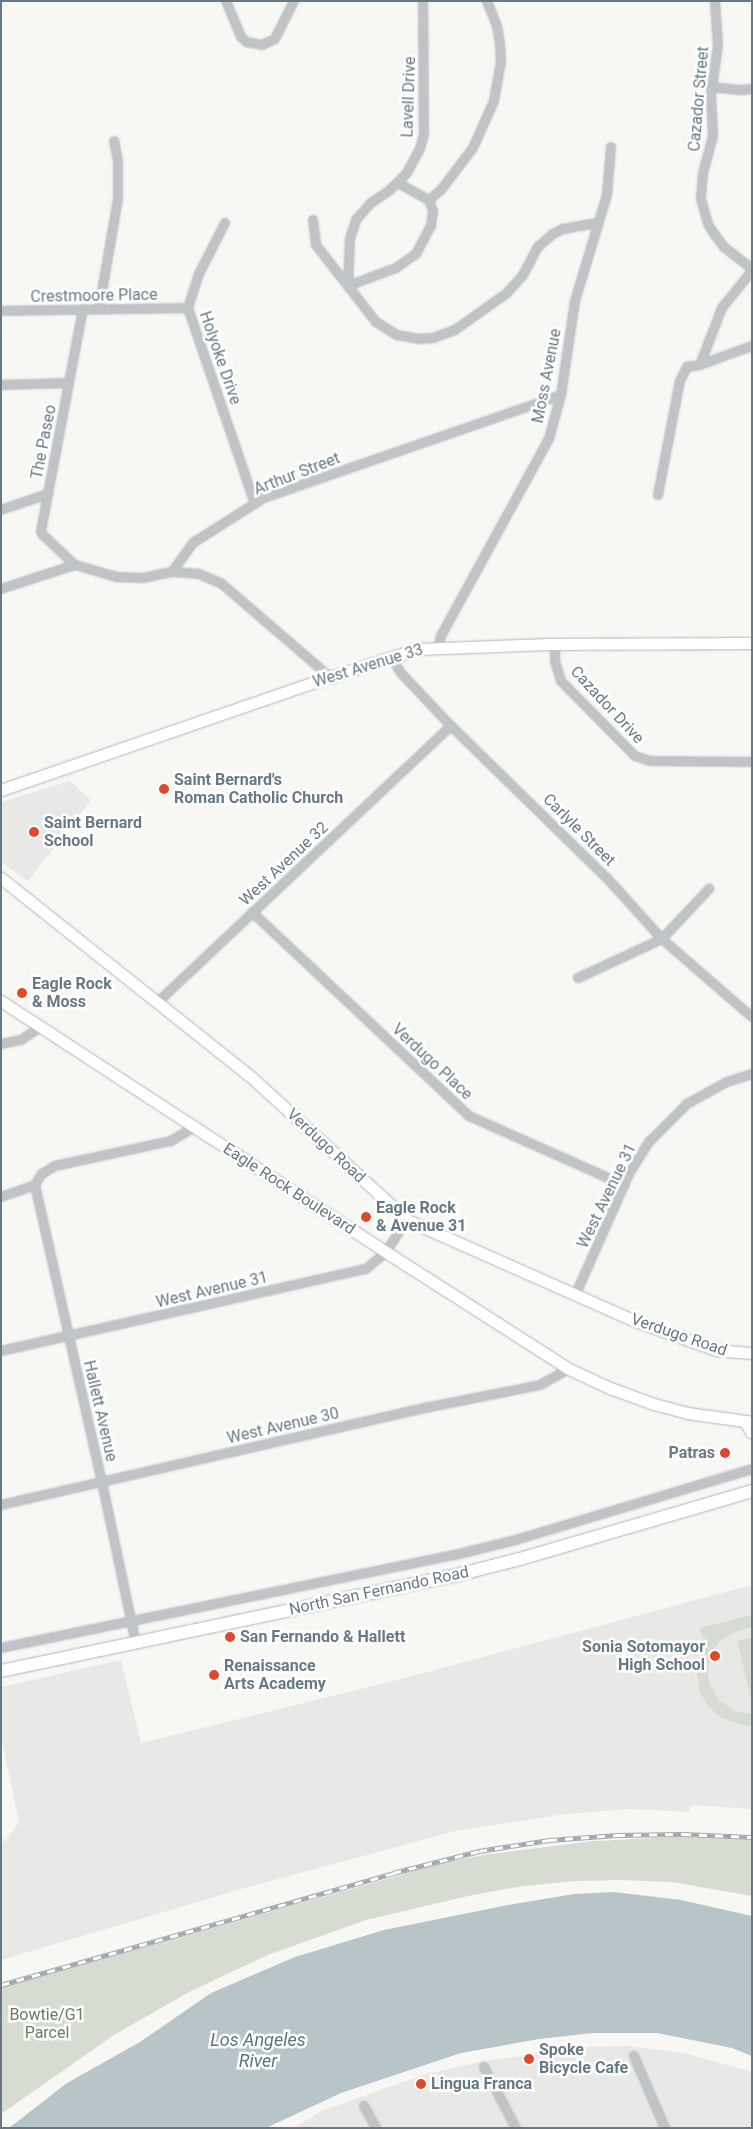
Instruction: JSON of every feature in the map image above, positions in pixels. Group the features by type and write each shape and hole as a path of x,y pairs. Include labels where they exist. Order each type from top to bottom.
{"main road":[{"name":"North San Fernando Road","path":"1,1671 461,1574 520,1559 752,1491"}],"street":[{"path":"226,1 241,37 247,42 262,45 274,39 294,1"},
{"name":"Lavell Drive","path":"348,286 350,239 356,220 371,203 398,183 415,161 424,134 423,1"},
{"path":"429,200 441,190 473,148 494,101 501,62 500,44 497,26 487,1"},
{"name":"Cazador Street","path":"700,365 722,308 752,270 724,247 715,236 704,212 701,188 713,136 712,87 718,46 714,2"},
{"path":"712,87 732,90 752,89"},
{"path":"99,309 118,199 119,178 114,141"},
{"name":"Moss Avenue","path":"438,647 441,636 549,439 561,395 575,301 607,195 611,147"},
{"path":"348,286 396,268 416,254 431,226 433,211 429,200 398,183"},
{"path":"313,220 316,245 367,312 386,329 408,338 433,338 455,330 507,293 523,275 538,247 553,234 563,229 598,222"},
{"name":"Holyoke Drive","path":"225,223 200,274 188,308 255,504"},
{"name":"Crestmoore Place","path":"1,311 188,308"},
{"name":"The Paseo","path":"75,565 41,531 83,310"},
{"path":"658,495 680,381 687,367 700,365 752,346"},
{"path":"1,385 69,383"},
{"name":"Arthur Street","path":"172,572 193,543 271,495 561,395"},
{"path":"1,510 48,494"},
{"path":"1,589 75,565 117,577 143,578 172,572 199,574 222,584 330,677"},
{"name":"West Avenue 33","path":"1,790 417,649 555,644 752,642"},
{"name":"Cazador Drive","path":"555,644 555,660 561,680 635,756 650,761 752,762"},
{"name":"Carlyle Street","path":"391,657 401,673 452,726 601,872 662,938 752,1017"},
{"name":"West Avenue 32","path":"158,1002 452,726"},
{"name":"Verdugo Road","path":"1,878 249,1075 406,1220 633,1320 716,1350 752,1353"},
{"path":"578,978 662,938 709,889"},
{"name":"Verdugo Place","path":"252,912 469,1116 624,1185"},
{"name":"Eagle Rock Boulevard","path":"1,1001 569,1369 610,1388 654,1404 687,1413 750,1425"},
{"path":"1,1044 21,1040 41,1027"},
{"name":"West Avenue 31","path":"575,1296 624,1185 650,1141 672,1117 708,1091 752,1074"},
{"path":"1,1197 35,1185 42,1174 55,1166 171,1141 194,1127"},
{"name":"Hallett Avenue","path":"35,1185 102,1482 136,1644"},
{"name":"West Avenue 31","path":"1,1351 366,1269 386,1252 406,1220"},
{"name":"West Avenue 30","path":"1,1504 389,1416 540,1385 569,1369"},
{"name":"North San Fernando Road","path":"1,1648 132,1623 455,1555 519,1539 752,1470"},
{"path":"634,2056 665,2128"},
{"path":"484,2068 516,2128"},
{"path":"364,2106 376,2128"}],"shaded area":[{"name":"Saint Bernard School","path":"70,781 91,800 28,881 1,862 1,802"},
{"path":"752,1585 752,1809 692,1805 688,1812 628,1809 566,1814 455,1831 245,1888 1,1960 1,1841 6,1840 19,1822 1,1736 1,1687 121,1660 141,1743 397,1680"},
{"path":"627,2046 684,2053 752,2072 752,2128 294,2128 321,2111 426,2074 480,2062 579,2047"}],"green space":[{"path":"752,1615 752,1627 734,1632 718,1643 711,1655 708,1668 709,1682 718,1699 735,1711 752,1714 752,1726 747,1726 722,1718 709,1707 700,1693 696,1667 700,1651 707,1638 703,1639 700,1628"},
{"path":"752,1637 752,1702 737,1641"},
{"name":"Bowtie/G1 Parcel","path":"677,1837 752,1840 752,1896 672,1882 576,1881 523,1886 468,1896 366,1920 268,1955 189,1992 114,2035 1,2114 1,1988 420,1868 483,1855 594,1841"}],"water":[{"name":"Los Angeles River","path":"614,1892 681,1900 752,1916 752,2056 732,2048 657,2033 593,2033 539,2039 461,2053 341,2093 266,2128 9,2128 67,2083 140,2042 211,1993 295,1957 384,1930 574,1894"}],"railway":[{"path":"1,1985 393,1873 479,1851 549,1840 617,1835 683,1834 752,1837"}],"place":[{"name":"Saint Bernard's Roman Catholic Church","path":"164,789"},
{"name":"Saint Bernard School","path":"34,832"},
{"name":"Eagle Rock & Moss","path":"22,993"},
{"name":"Eagle Rock & Avenue 31","path":"366,1217"},
{"name":"Patras","path":"725,1453"},
{"name":"San Fernando & Hallett","path":"230,1637"},
{"name":"Sonia Sotomayor High School","path":"715,1656"},
{"name":"Renaissance Arts Academy","path":"214,1675"},
{"name":"Spoke Bicycle Cafe","path":"529,2059"},
{"name":"Lingua Franca","path":"421,2084"}]}
